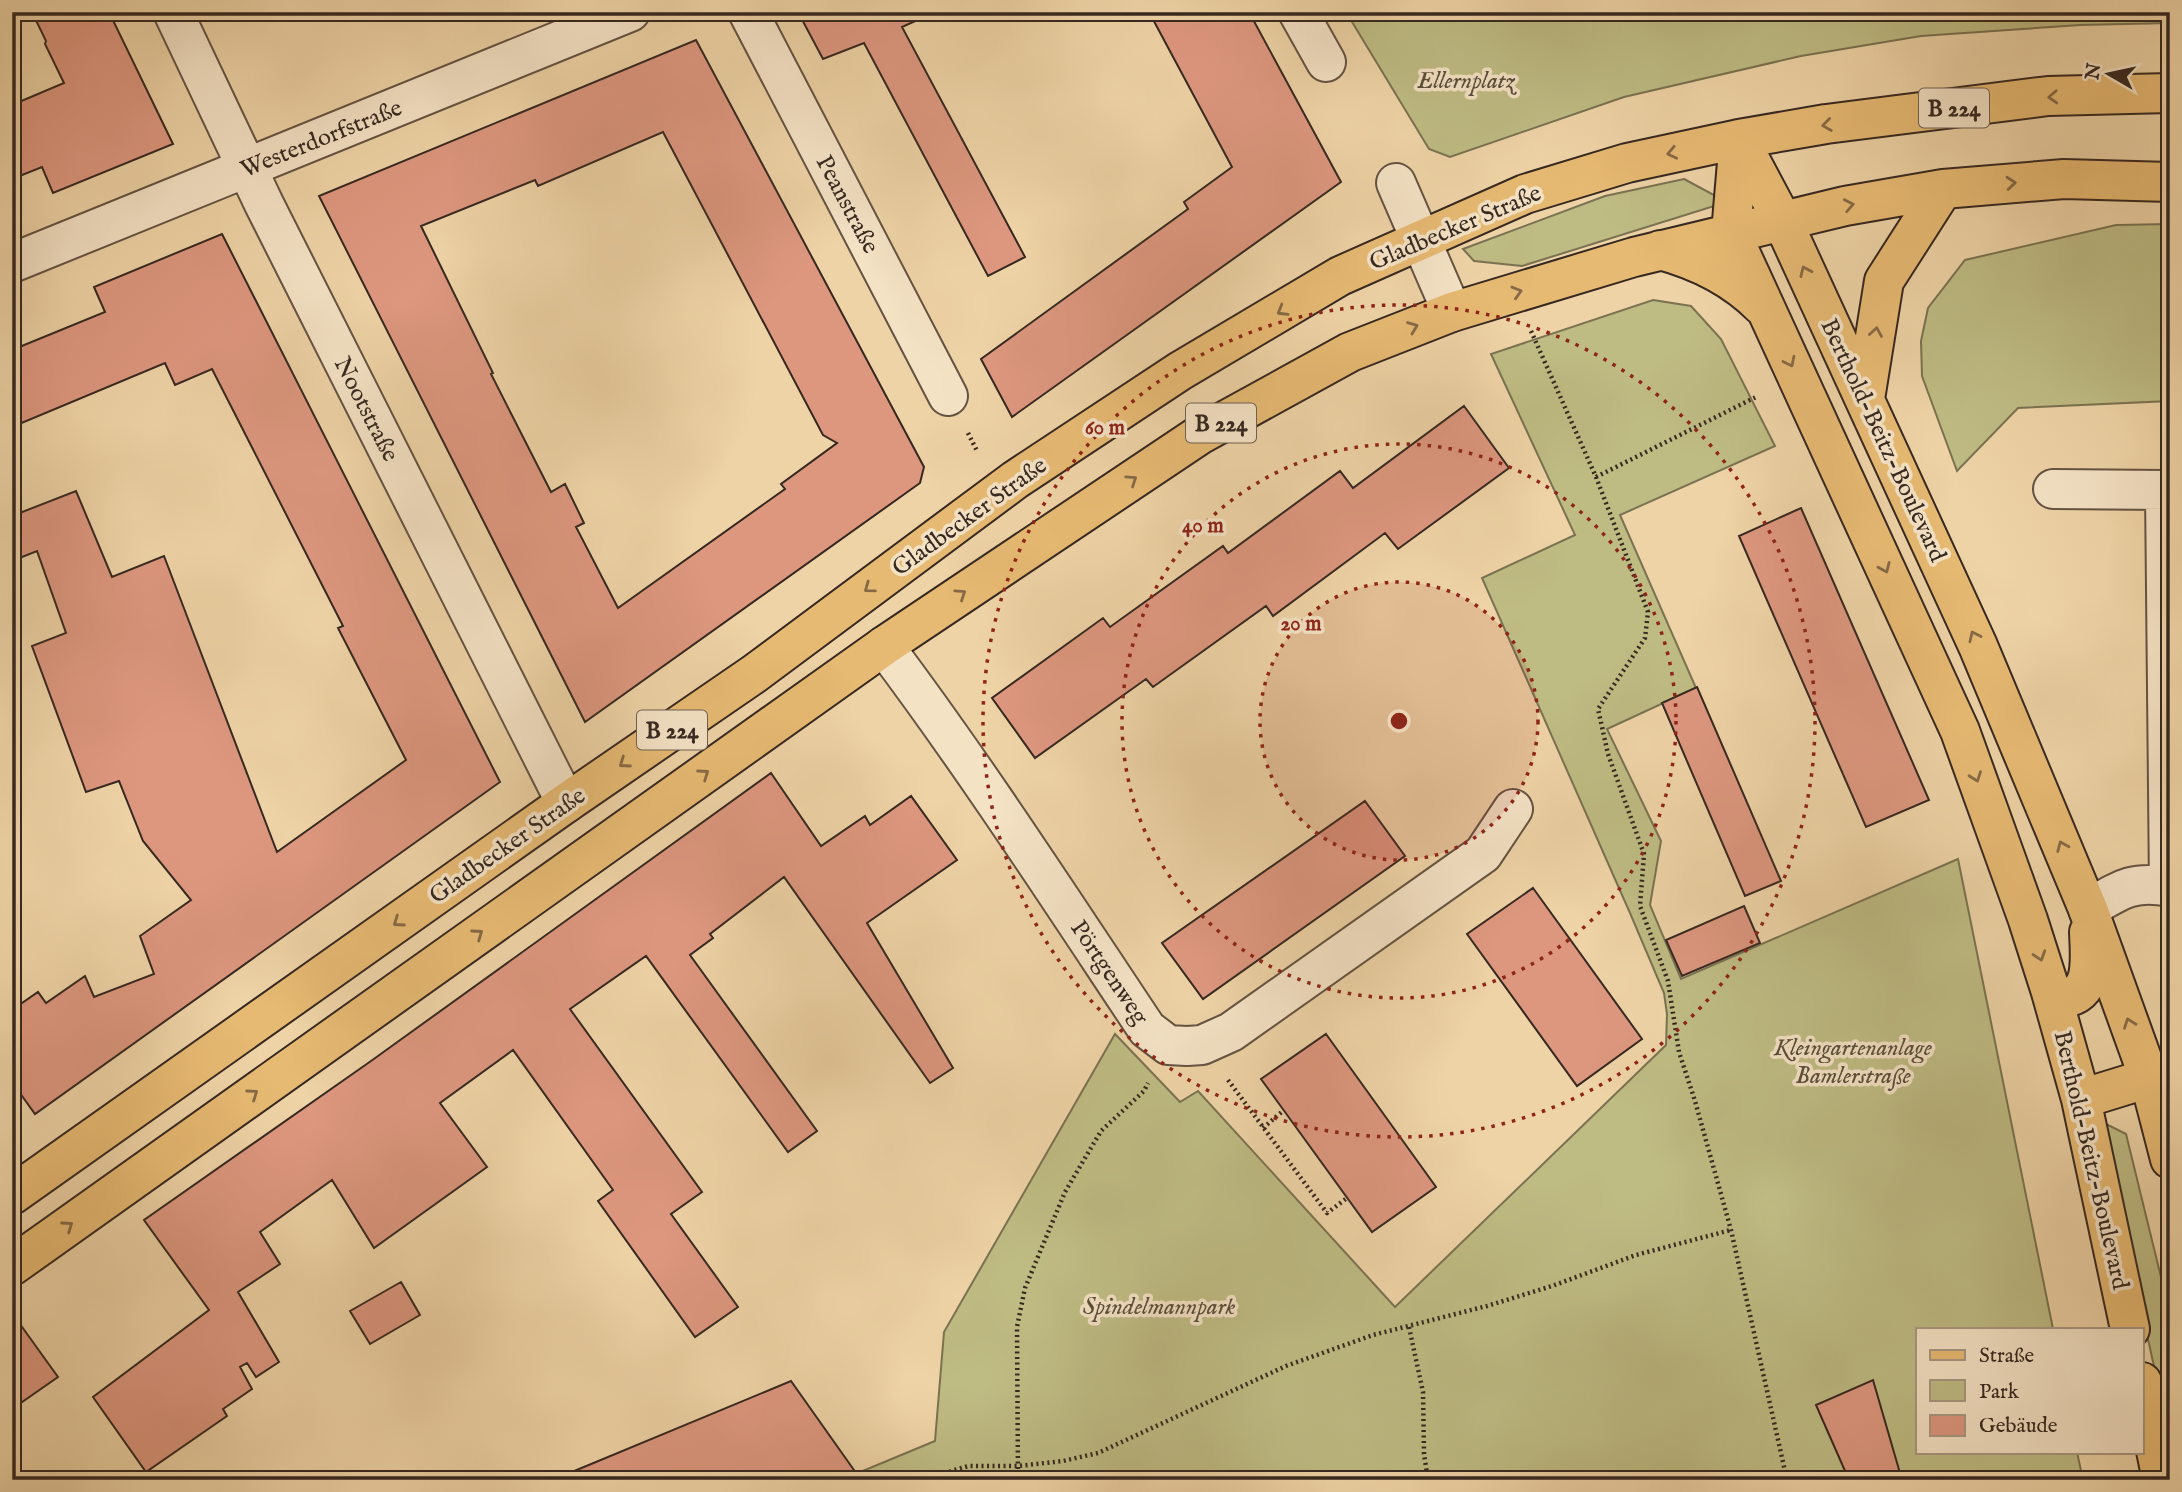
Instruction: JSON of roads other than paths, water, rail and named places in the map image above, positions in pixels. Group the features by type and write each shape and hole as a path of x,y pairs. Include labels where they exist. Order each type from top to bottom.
{"main road":[{"name":"Gladbecker Straße","path":"12,1195 566,803 754,674 1015,480 1180,371 1340,276 1525,194 1627,163 1826,124 2048,96 2170,93"},
{"name":"Berthold-Beitz-Boulevard","path":"1739,139 1782,220 1978,646 2159,1072 2170,1158"},
{"name":"Berthold-Beitz-Boulevard","path":"1739,139 1731,233 1960,731 2051,992 2081,1099 2130,1328"},
{"name":"B 224","path":"12,1266 884,646 1200,434 1350,352 1452,312 1661,250 1845,205 1943,189 2064,179 2170,182"},
{"path":"1865,399 1884,281 1943,189"},
{"name":"Berthold-Beitz-Boulevard","path":"1661,250 1701,264 1754,298 1764,309"},
{"name":"Berthold-Beitz-Boulevard","path":"2051,992 2056,997 2072,998 2085,986 2089,955 2088,909"},
{"path":"2081,1099 2159,1072"},
{"path":"2144,1392 2162,1480"}],"street":[{"name":"Nootstraße","path":"173,12 247,168 566,803"},
{"name":"Westerdorfstraße","path":"12,263 630,12"},
{"name":"Peanstraße","path":"748,12 948,396"},
{"path":"1298,12 1326,62"},
{"path":"1396,183 1452,312"},
{"path":"2053,489 2165,490 2169,887 2147,883 2123,888 2088,909"},
{"name":"Pörtgenweg","path":"884,646 1046,877 1147,1029 1185,1045 1231,1032 1483,854 1513,809"}],"park label":[{"name":"Ellernplatz","path":"1466,80"},
{"name":"Kleingartenanlage Bamlerstraße","path":"1853,1061"},
{"name":"Spindelmannpark","path":"1159,1306"}]}
